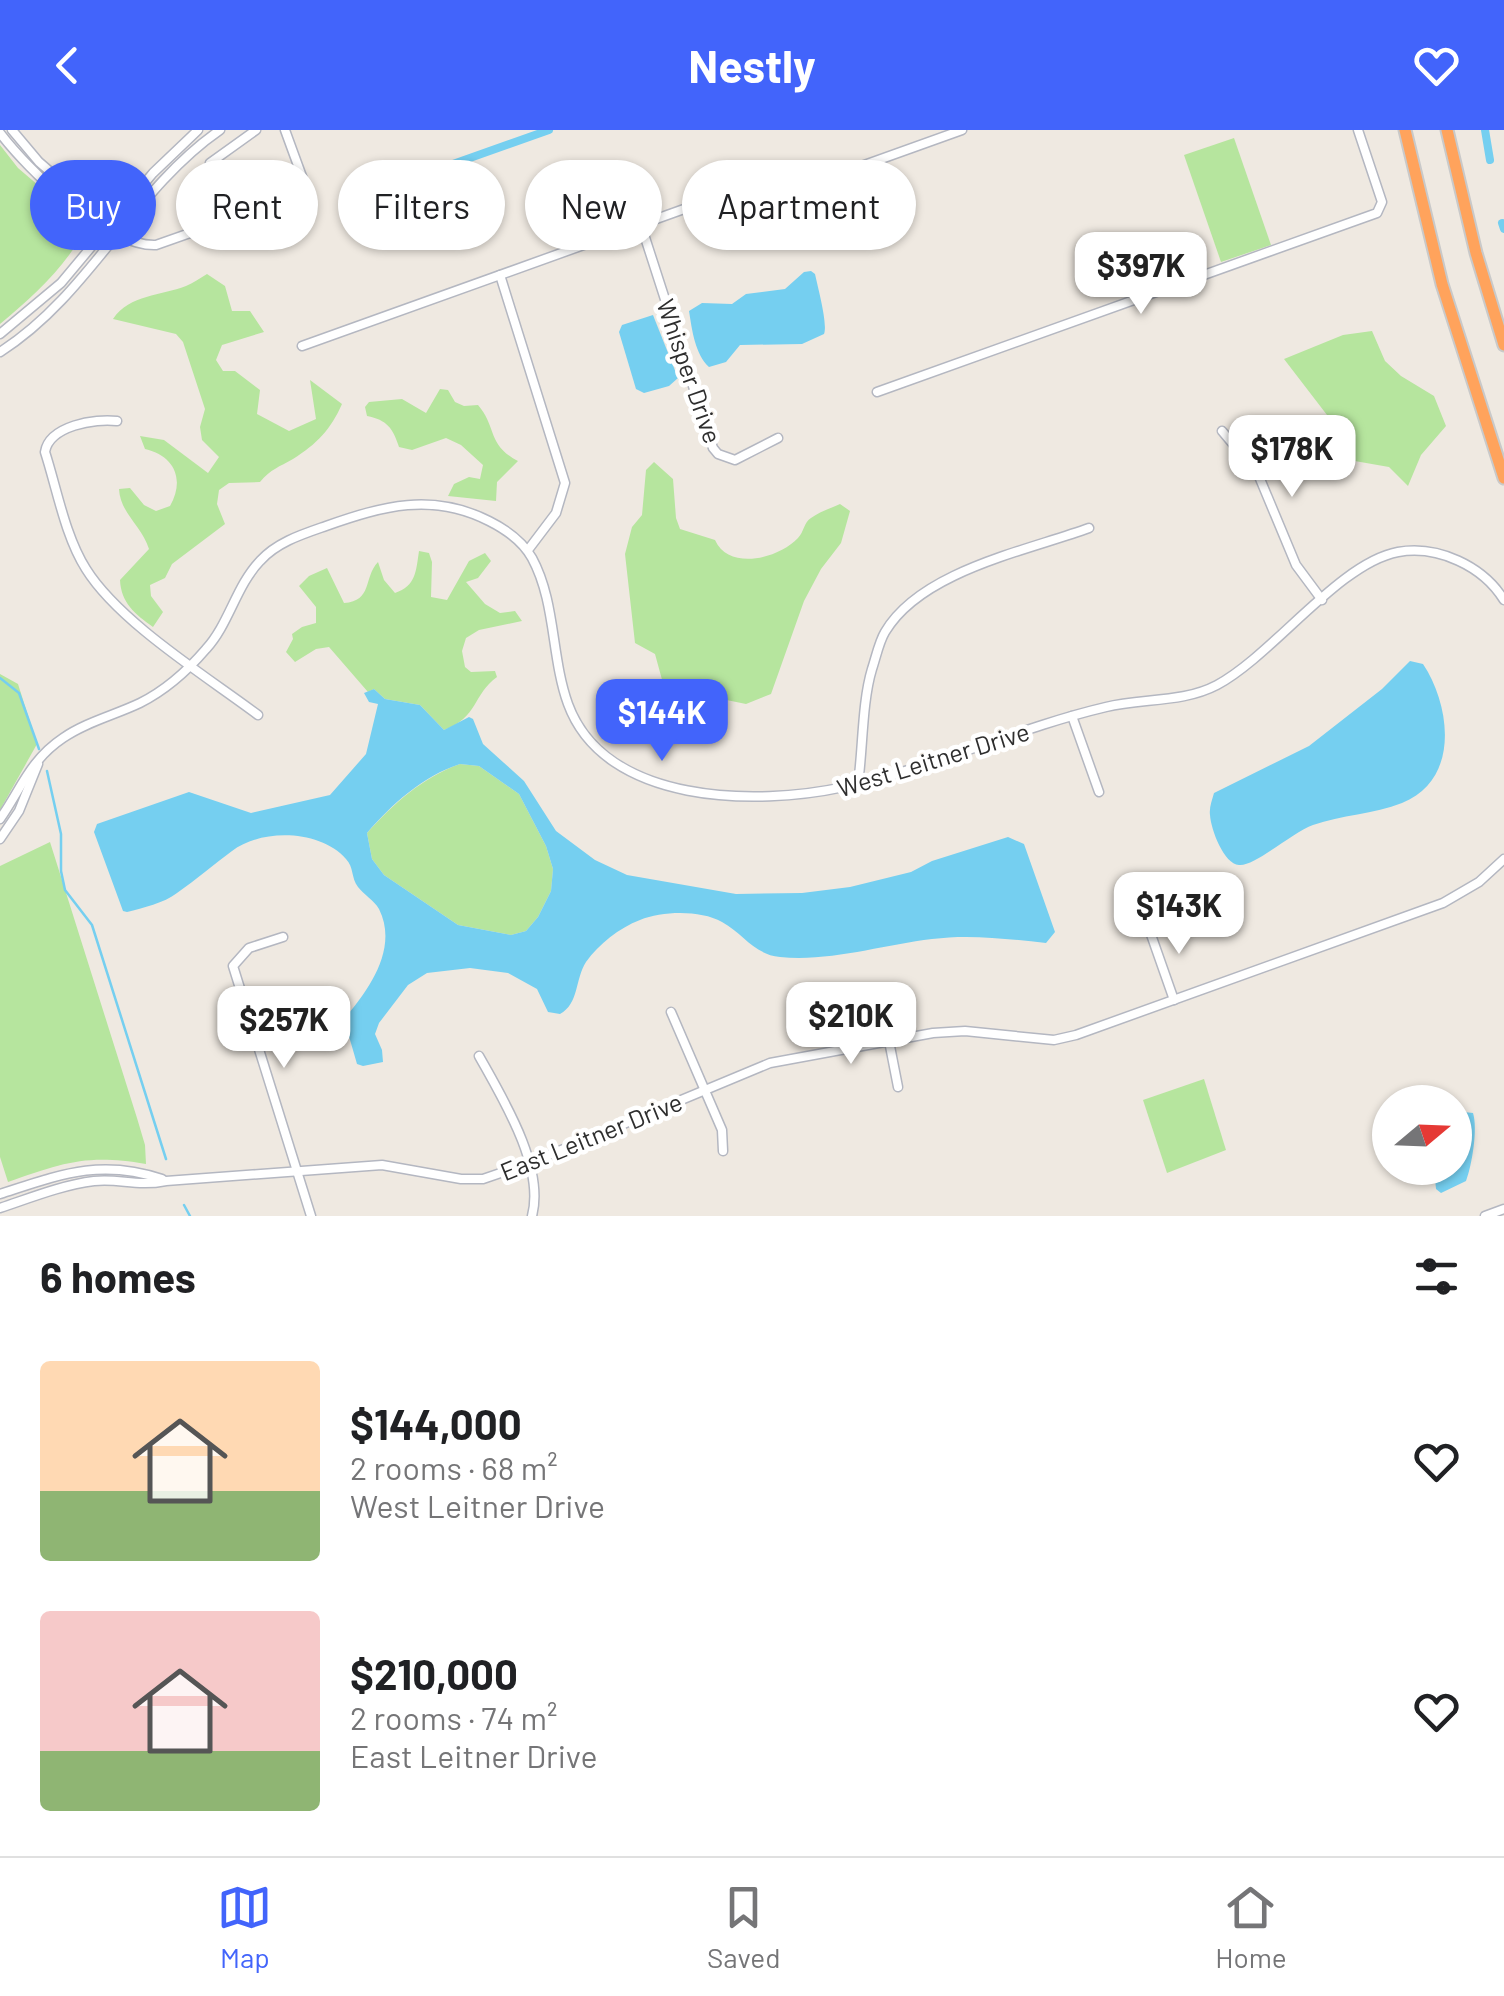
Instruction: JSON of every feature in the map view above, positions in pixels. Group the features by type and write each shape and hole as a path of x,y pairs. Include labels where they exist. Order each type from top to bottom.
{"highway":[{"path":"1405,130 1442,284 1504,478"},
{"path":"1447,130 1476,254 1504,345"}],"street":[{"path":"12,130 37,160"},
{"path":"156,170 198,130"},
{"path":"156,190 176,166 220,130"},
{"path":"156,245 298,196 304,182 285,130"},
{"path":"878,160 962,130"},
{"path":"877,392 1377,213 1382,202 1358,130"},
{"path":"214,160 249,132"},
{"path":"0,133 30,167"},
{"path":"0,334 61,284 89,250"},
{"path":"0,352 62,302 106,250"},
{"path":"302,346 569,250"},
{"name":"Whisper Drive","path":"649,250 718,454 735,460 778,438"},
{"path":"0,819 26,772 59,740 142,702 210,646 258,562 274,548 366,512 414,502 444,504 496,524 528,550 556,513 566,484 500,275"},
{"path":"117,421 100,419 53,435 46,444 45,452 78,554 86,570 122,612 258,715"},
{"path":"1222,431 1258,474 1296,564 1322,600"},
{"path":"858,784 871,673 885,632 902,613 922,594 962,573 1088,528"},
{"name":"West Leitner Drive","path":"528,550 540,574 569,707 579,727 614,762 636,775 718,795 768,798 858,784 1108,706 1198,694 1237,672 1350,576 1372,561 1396,552 1418,550 1465,563 1504,600"},
{"path":"1072,716 1099,792"},
{"path":"0,839 19,811 40,760"},
{"name":"East Leitner Drive","path":"0,1208 92,1182 143,1186 166,1180 382,1165 461,1179 482,1178 530,1163 770,1063 965,1031 1054,1040 1076,1035 1443,902 1479,882 1504,859"},
{"path":"1148,926 1174,1000"},
{"path":"283,937 249,948 233,966 312,1216"},
{"path":"671,1012 722,1130 723,1151"},
{"path":"889,1042 898,1088"},
{"path":"479,1056 507,1107 530,1163 536,1199 532,1216"},
{"path":"90,1168 92,1182"},
{"name":"East Leitner Drive","path":"0,1194 90,1168 131,1171 166,1180"},
{"path":"34,1183 38,1196"},
{"path":"1485,1216 1504,1209"}],"green space":[{"path":"1234,138 1271,245 1221,262 1184,155"},
{"path":"0,145 30,178 30,250 72,250 48,280 0,324"},
{"path":"207,274 225,286 232,311 250,311 264,332 222,345 216,360 223,371 235,371 260,390 257,414 289,431 316,419 310,380 342,404 328,428 302,453 260,482 229,483 219,490 217,504 225,524 172,564 165,578 150,585 151,596 163,612 153,627 130,607 121,588 120,580 149,549 123,505 119,489 130,488 144,505 156,511 170,506 174,496 174,470 164,457 145,449 140,436 164,440 208,473 219,457 202,440 200,427 205,409 183,342 176,334 113,319 137,300 186,286"},
{"path":"1372,331 1385,361 1434,396 1446,426 1421,455 1408,486 1389,467 1349,460 1337,428 1284,359 1343,335"},
{"path":"440,389 448,390 455,402 464,406 478,405 501,449 518,461 497,482 496,501 448,496 454,484 469,477 480,479 483,465 461,445 446,438 412,450 399,447 388,426 367,416 365,407 369,402 402,399 426,413"},
{"path":"654,462 673,479 680,529 715,540 722,550 742,559 779,552 800,536 809,520 825,510 840,504 850,511 841,543 804,601 771,694 746,704 702,695 679,704 664,687 655,654 635,643 625,554 632,527 642,515 646,470"},
{"path":"419,551 429,553 432,562 431,597 447,600 469,561 485,553 491,561 478,578 466,582 485,604 500,613 515,611 522,621 479,630 466,638 462,651 465,667 471,672 495,671 497,677 463,719 444,730 420,705 385,699 374,689 368,692 329,647 316,649 295,662 286,652 292,634 316,623 316,607 299,586 309,576 327,568 344,603 364,593 378,562 384,580 395,593 411,582"},
{"path":"0,674 18,684 37,744 0,810"},
{"path":"460,764 479,766 519,794 546,846 553,869 551,891 526,931 511,935 458,925 384,875 372,859 367,833 377,822 421,784"},
{"path":"50,842 137,1118 146,1164 90,1160 8,1182 0,1157 0,866"},
{"path":"1204,1079 1226,1150 1167,1173 1143,1100"}],"water":[{"path":"811,271 822,306 824,334 802,344 740,345 726,362 709,367 704,362 697,349 689,311 702,303 732,304 746,294 785,289 804,272"},
{"path":"653,315 678,378 669,386 644,393 636,389 619,332 622,325"},
{"path":"1410,661 1423,664 1433,681 1444,720 1442,760 1421,792 1391,807 1313,825 1246,864 1228,859 1211,821 1214,793 1309,746 1382,689"},
{"path":"374,689 385,699 420,705 444,730 469,717 473,719 483,744 524,781 556,831 595,860 627,875 736,894 802,893 850,887 911,872 932,861 1008,837 1024,844 1055,932 1046,943 946,938 799,958 763,952 713,918 681,913 659,915 625,927 597,949 586,962 571,1004 560,1014 548,1012 537,989 508,973 470,968 427,973 408,985 379,1023 375,1034 383,1062 357,1064 344,1019 378,968 383,954 384,924 377,906 356,884 349,862 335,849 307,838 259,838 232,851 172,897 127,912 123,911 94,832 97,824 189,792 251,813 330,795 366,754 378,704 369,702 364,693","holes":["460,764 479,766 519,794 546,846 553,869 551,891 538,917 526,931 511,935 458,925 384,875 372,859 367,833 421,783"]},
{"path":"1472,1113 1474,1120 1472,1156"},
{"path":"1436,1185 1458,1185 1441,1193"}],"waterway":[{"path":"464,160 549,130"},
{"path":"1485,130 1490,160"},
{"path":"1502,223 1504,229"},
{"path":"0,678 19,693 39,749"},
{"path":"47,771 61,834 65,890 92,925 166,1159"},
{"path":"184,1205 190,1216"}]}
